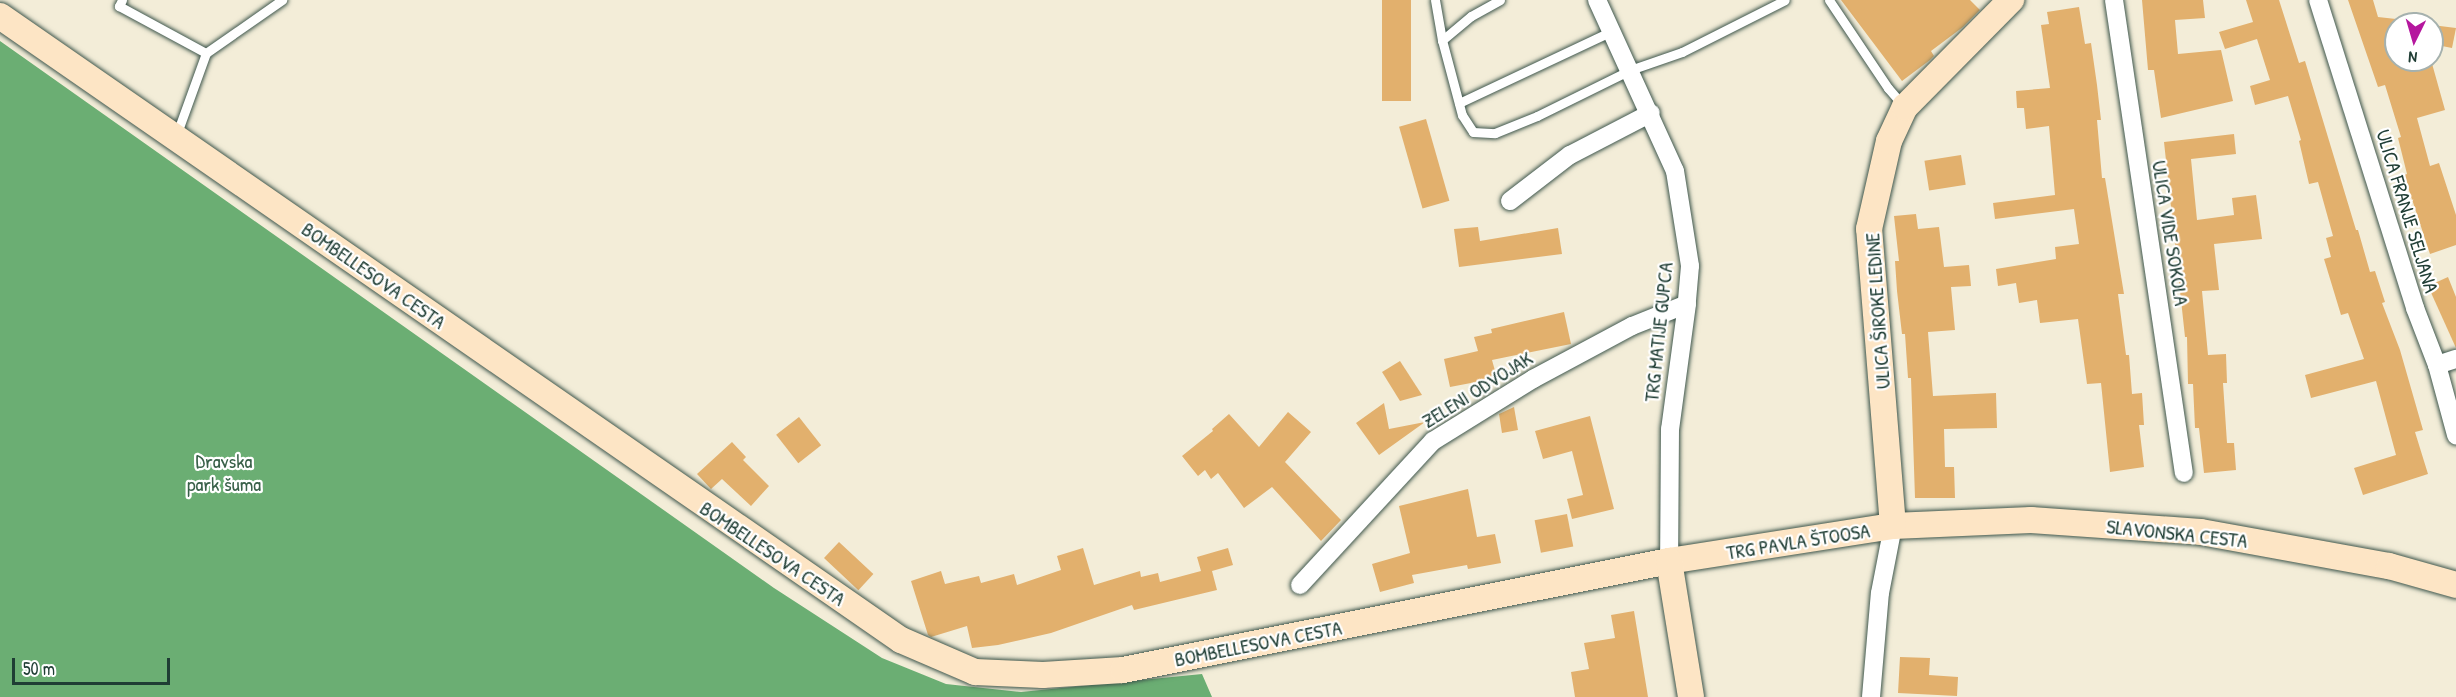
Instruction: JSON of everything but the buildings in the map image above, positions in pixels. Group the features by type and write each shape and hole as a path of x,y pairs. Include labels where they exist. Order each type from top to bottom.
{"street":[{"name":"TRG MATIJE GUPCA","path":"1597,0 1610,32 1651,113 1675,171 1690,266 1688,304 1670,429 1669,561"},
{"name":"ULICA ŠIROKE LEDINE","path":"1893,526 1869,229 1889,141 1905,107 2011,0"},
{"name":"ULICA VIDE SOKOLA","path":"2114,0 2184,473"},
{"name":"ULICA FRANJE SELJANA","path":"2318,0 2415,308 2437,365 2456,435"},
{"name":"BOMBELLESOVA CESTA","path":"0,16 900,640 975,672 1043,675 1123,670 1669,561"},
{"path":"1509,201 1570,155 1651,113"},
{"name":"ZELENI ODVOJAK","path":"1300,585 1433,441 1542,373 1632,326 1688,304"},
{"path":"2437,365 2456,359"},
{"name":"SLAVONSKA CESTA","path":"1893,526 2031,520 2201,532 2389,566 2456,585"},
{"name":"TRG PAVLA ŠTOOSA","path":"1669,561 1893,526 1880,593 1871,697"},
{"path":"1669,561 1691,697"}],"lane":[{"path":"122,0 119,6 206,53"},
{"path":"176,136 206,53 282,0"},
{"path":"1435,0 1442,40 1462,115 1473,132 1495,133 1537,116 1630,70 1682,52 1785,0"},
{"path":"1442,40 1471,16 1500,0"},
{"path":"1829,0 1887,88 1905,107"},
{"path":"1459,103 1610,32"}],"green space":[{"name":"Dravska park šuma","path":"0,41 774,588 882,658 946,684 1021,692 1202,674 1212,697 0,697"}]}
